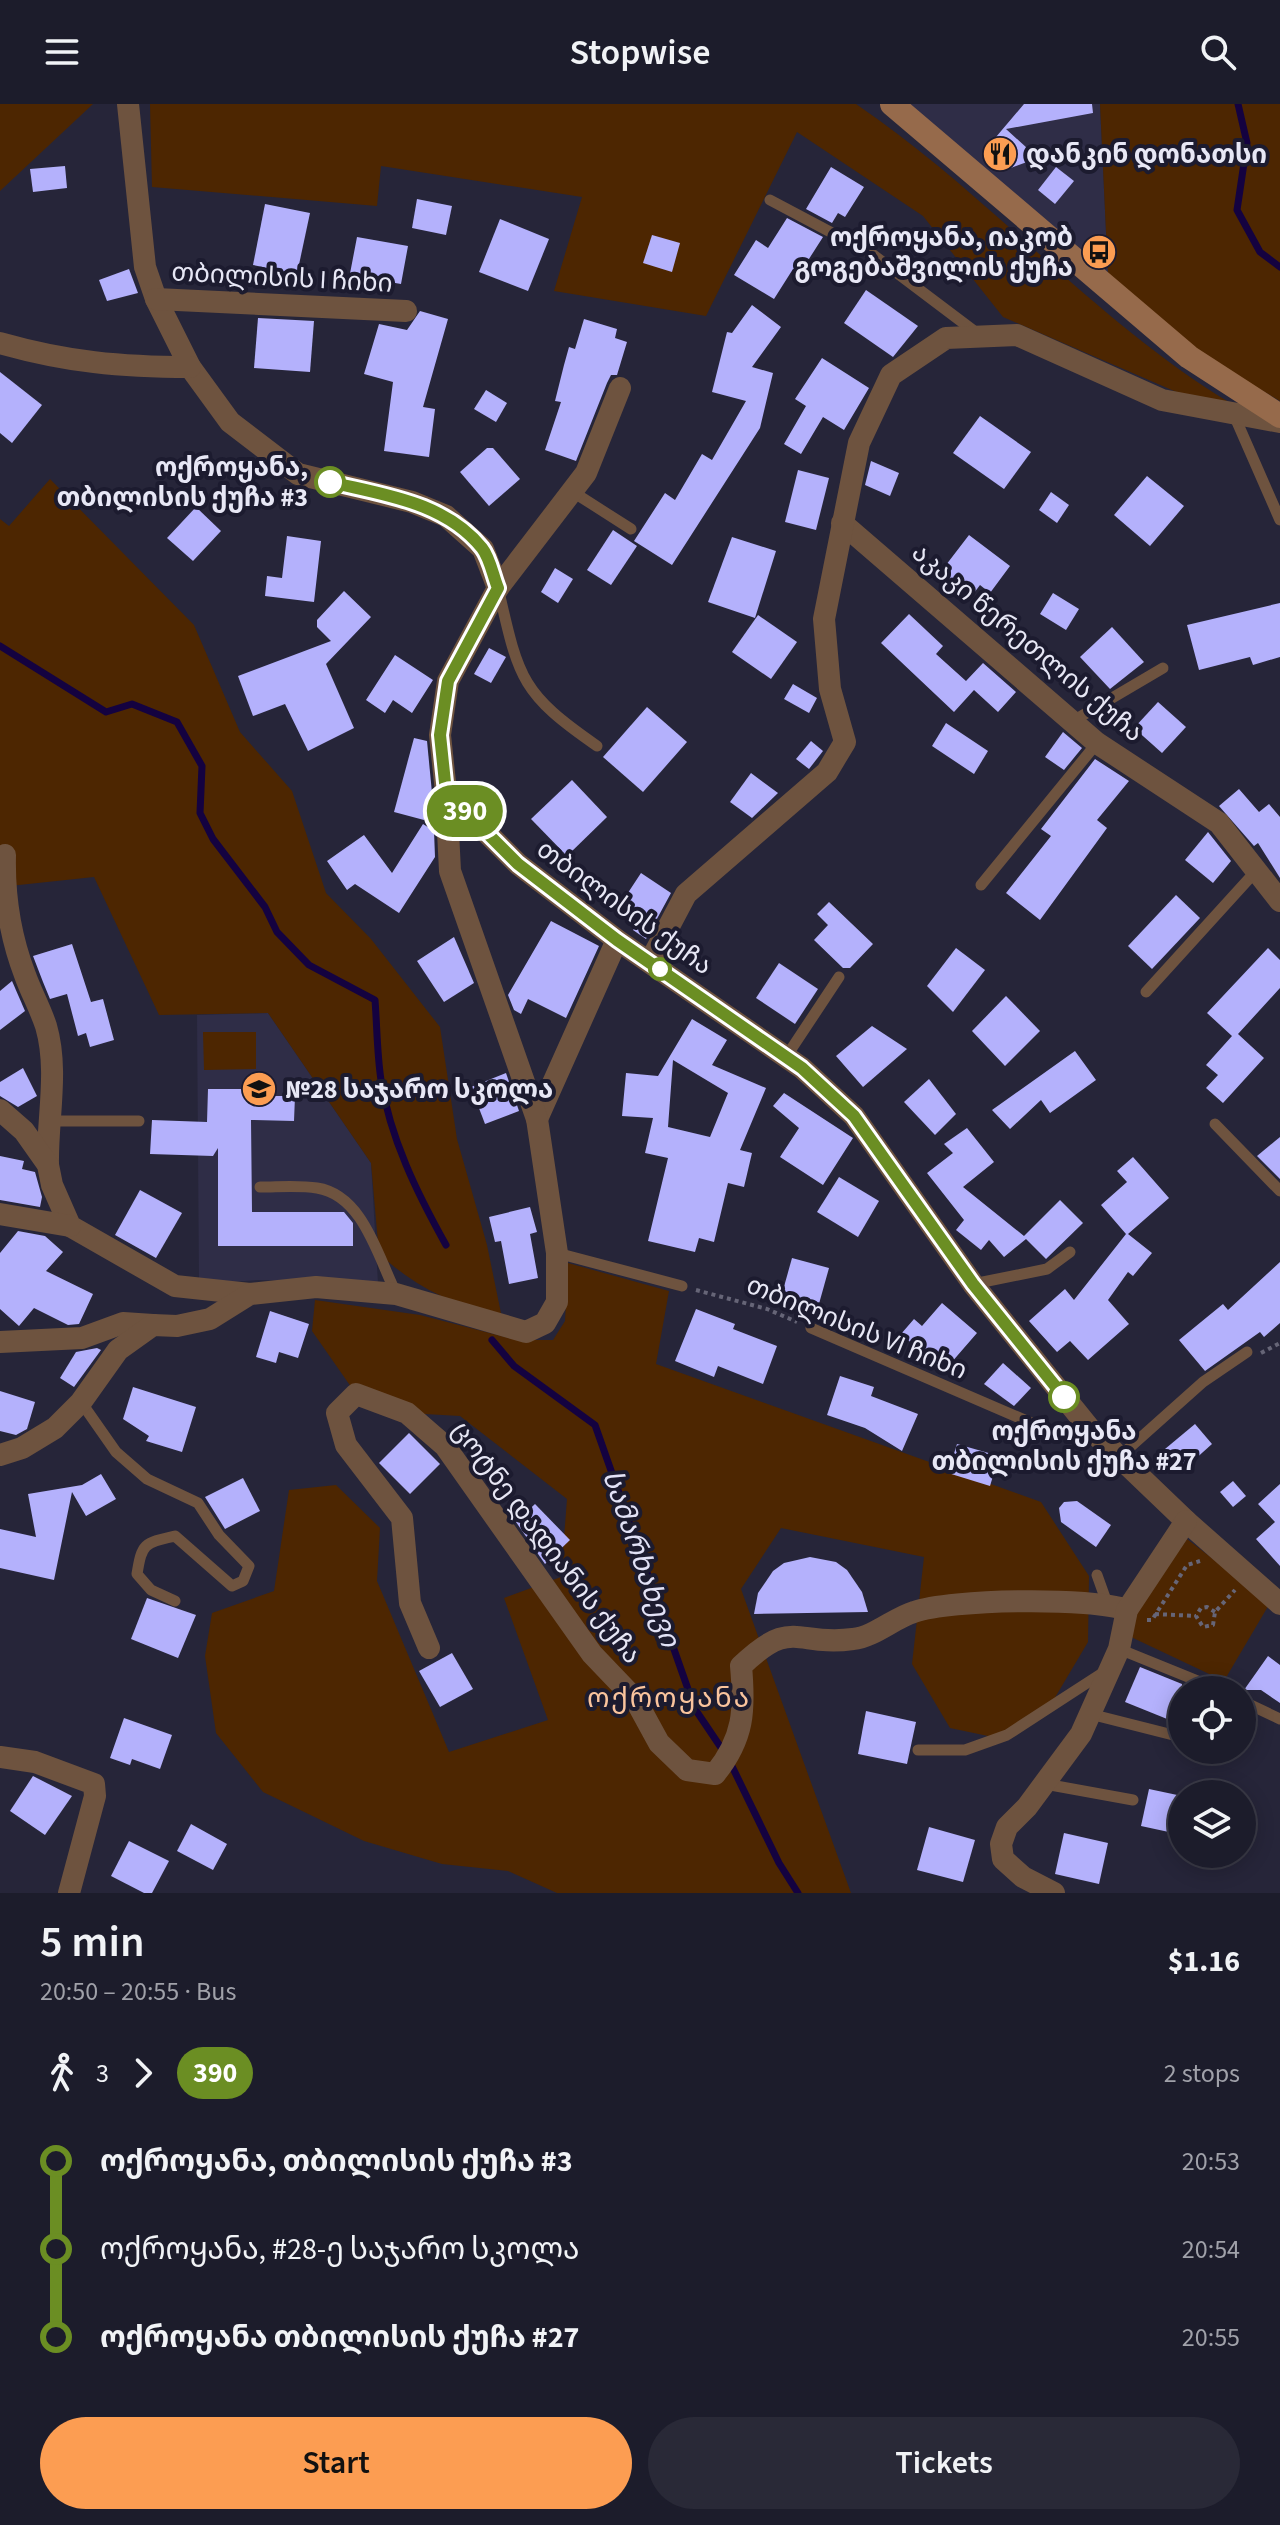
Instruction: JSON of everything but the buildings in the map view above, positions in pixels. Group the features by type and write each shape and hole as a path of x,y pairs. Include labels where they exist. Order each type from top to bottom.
{"main road":[{"path":"892,104 1189,357 1280,419"}],"street":[{"path":"128,104 143,253 156,299 190,367 230,422 298,474 412,502 446,516 483,549 498,588"},
{"name":"თბილისის I ჩიხი","path":"156,299 406,311"},
{"path":"650,962 686,894 827,772 845,742 830,689 824,619 859,443 891,375 946,338 1017,335 1162,400 1280,419"},
{"path":"0,343 60,360 122,367 190,367"},
{"path":"0,1214 70,1226 175,1286 250,1294 316,1287 396,1294 526,1332 545,1323 557,1302 557,1253 537,1119 450,871 440,735 448,681 498,588 586,473 620,388"},
{"name":"აკაკი წერეთლის ქუჩა","path":"842,523 1097,743 1219,823 1280,901"},
{"name":"თბილისის ქუჩა","path":"446,792 518,864 617,940 786,1057 854,1116 973,1284 1090,1429 1186,1521 1279,1600"},
{"path":"5,855 4,889 12,933 46,1027 54,1076 47,1121 48,1165 52,1185 70,1226"},
{"path":"537,1119 617,940"},
{"path":"0,1110 24,1131 48,1165"},
{"path":"0,1342 82,1338 123,1323 177,1326 210,1319 250,1294"},
{"path":"0,1455 22,1448 55,1428 81,1402 118,1350 153,1325"},
{"name":"ცოტნე დადიანის ქუჩა","path":"429,1648 410,1603 402,1518 346,1445 337,1413 356,1394 407,1413 445,1446 592,1654 635,1699 659,1743 687,1770 715,1774 728,1758 745,1711 741,1666 761,1647 780,1636 855,1640 916,1610 1002,1602 1119,1611"},
{"path":"1054,1893 1023,1877 1003,1859 1001,1844 1007,1827 1045,1784 1081,1734 1115,1658 1119,1611 1186,1521"},
{"path":"0,1757 35,1762 94,1784 95,1796 69,1893"}],"lane":[{"path":"770,200 872,254 982,337"},
{"path":"1234,414 1280,520"},
{"path":"573,492 631,529"},
{"path":"498,588 513,653 524,683 563,722 597,746"},
{"path":"1073,721 1163,668"},
{"path":"981,885 1097,743"},
{"path":"1146,992 1188,950 1256,871"},
{"path":"786,1057 839,977"},
{"path":"47,1121 139,1121"},
{"path":"1215,1124 1280,1191"},
{"path":"260,1187 317,1188 338,1195 356,1210 396,1294"},
{"path":"973,1284 1047,1269 1070,1252"},
{"path":"557,1253 682,1286"},
{"name":"თბილისის VI ჩიხი","path":"811,1328 1057,1434 1090,1429"},
{"path":"1118,1457 1203,1382 1247,1352"},
{"path":"81,1402 116,1452 147,1479 198,1503 219,1535 249,1566 243,1581 232,1586 175,1536 149,1542 141,1549 137,1574 151,1590 175,1601"},
{"path":"1097,1575 1119,1611"},
{"path":"918,1750 965,1750 1007,1735 1115,1658 1174,1676"},
{"path":"1256,1708 1280,1719"},
{"path":"1090,1714 1168,1734"},
{"path":"1045,1784 1133,1800"}],"path":[{"name":"თბილისის VI ჩიხი","path":"682,1286 767,1309 811,1328"},
{"path":"1119,1611 1152,1620 1187,1565 1201,1561"},
{"path":"1196,1616 1200,1625 1210,1627 1215,1622 1215,1612 1237,1587 1246,1593"},
{"path":"1196,1616 1204,1607 1215,1612"},
{"path":"1155,1614 1196,1616"}],"shaded area":[{"path":"0,104 93,104 0,191"},
{"path":"150,104 856,104 951,177 1134,335 1232,404 1188,397 1003,317 923,216 797,132 706,316 554,291 582,197 381,166 377,206 152,187"},
{"path":"903,104 1100,104 1108,274"},
{"path":"1100,104 1280,104 1280,401 1201,355 1108,274"},
{"path":"50,479 194,625 240,732 292,791 326,893 371,939 440,1027 457,1139 487,1245 502,1318 437,1294 408,1277 379,1254 371,1163 268,1013 159,1015 94,877 0,887 0,519 9,526"},
{"name":"№28 საჯარო სკოლა","path":"268,1013 371,1163 378,1283 259,1280 199,1284 197,1015"},
{"path":"203,1032 256,1032 256,1069 204,1070"},
{"path":"568,1263 669,1291 656,1364 1041,1502 1089,1576 1088,1642 1050,1706 1007,1740 950,1728 912,1664 924,1557 781,1528 741,1589 851,1893 557,1893 508,1871 442,1864 364,1841 263,1792 216,1733 205,1656 212,1613 274,1591 289,1490 336,1485 380,1528 377,1581 449,1752 548,1720 504,1598 561,1577 567,1499 460,1416 407,1413 356,1394 312,1331 315,1300 420,1315 517,1340 553,1340 565,1321"},
{"path":"1187,1539 1270,1603 1227,1676 1213,1676 1131,1637 1134,1612"}],"waterway":[{"path":"1238,104 1247,143 1237,210 1260,252 1280,267"},
{"name":"სამარხახევი","path":"0,646 106,712 132,704 177,722 202,766 200,813 213,839 265,907 277,932 309,965 375,1000 380,1070 391,1123 415,1185 446,1245"},
{"name":"სამარხახევი","path":"492,1340 514,1366 595,1425 695,1709 728,1758 779,1863 798,1893"}],"bus line":[{"name":"390","path":"330,482 412,502 446,516 483,549 498,588 448,681 440,735 446,792 518,864 617,940 802,1068 854,1116 973,1284 1064,1397"}],"place":[{"name":"დანკინ დონათსი","path":"1000,154"},
{"name":"ოქროყანა, იაკობ გოგებაშვილის ქუჩა","path":"1099,252"},
{"name":"ოქროყანა, თბილისის ქუჩა #3","path":"330,482"},
{"name":"№28 საჯარო სკოლა","path":"259,1089"},
{"name":"ოქროყანა თბილისის ქუჩა #27","path":"1064,1397"}],"district":[{"name":"ოქროყანა","path":"669,1697"}]}
